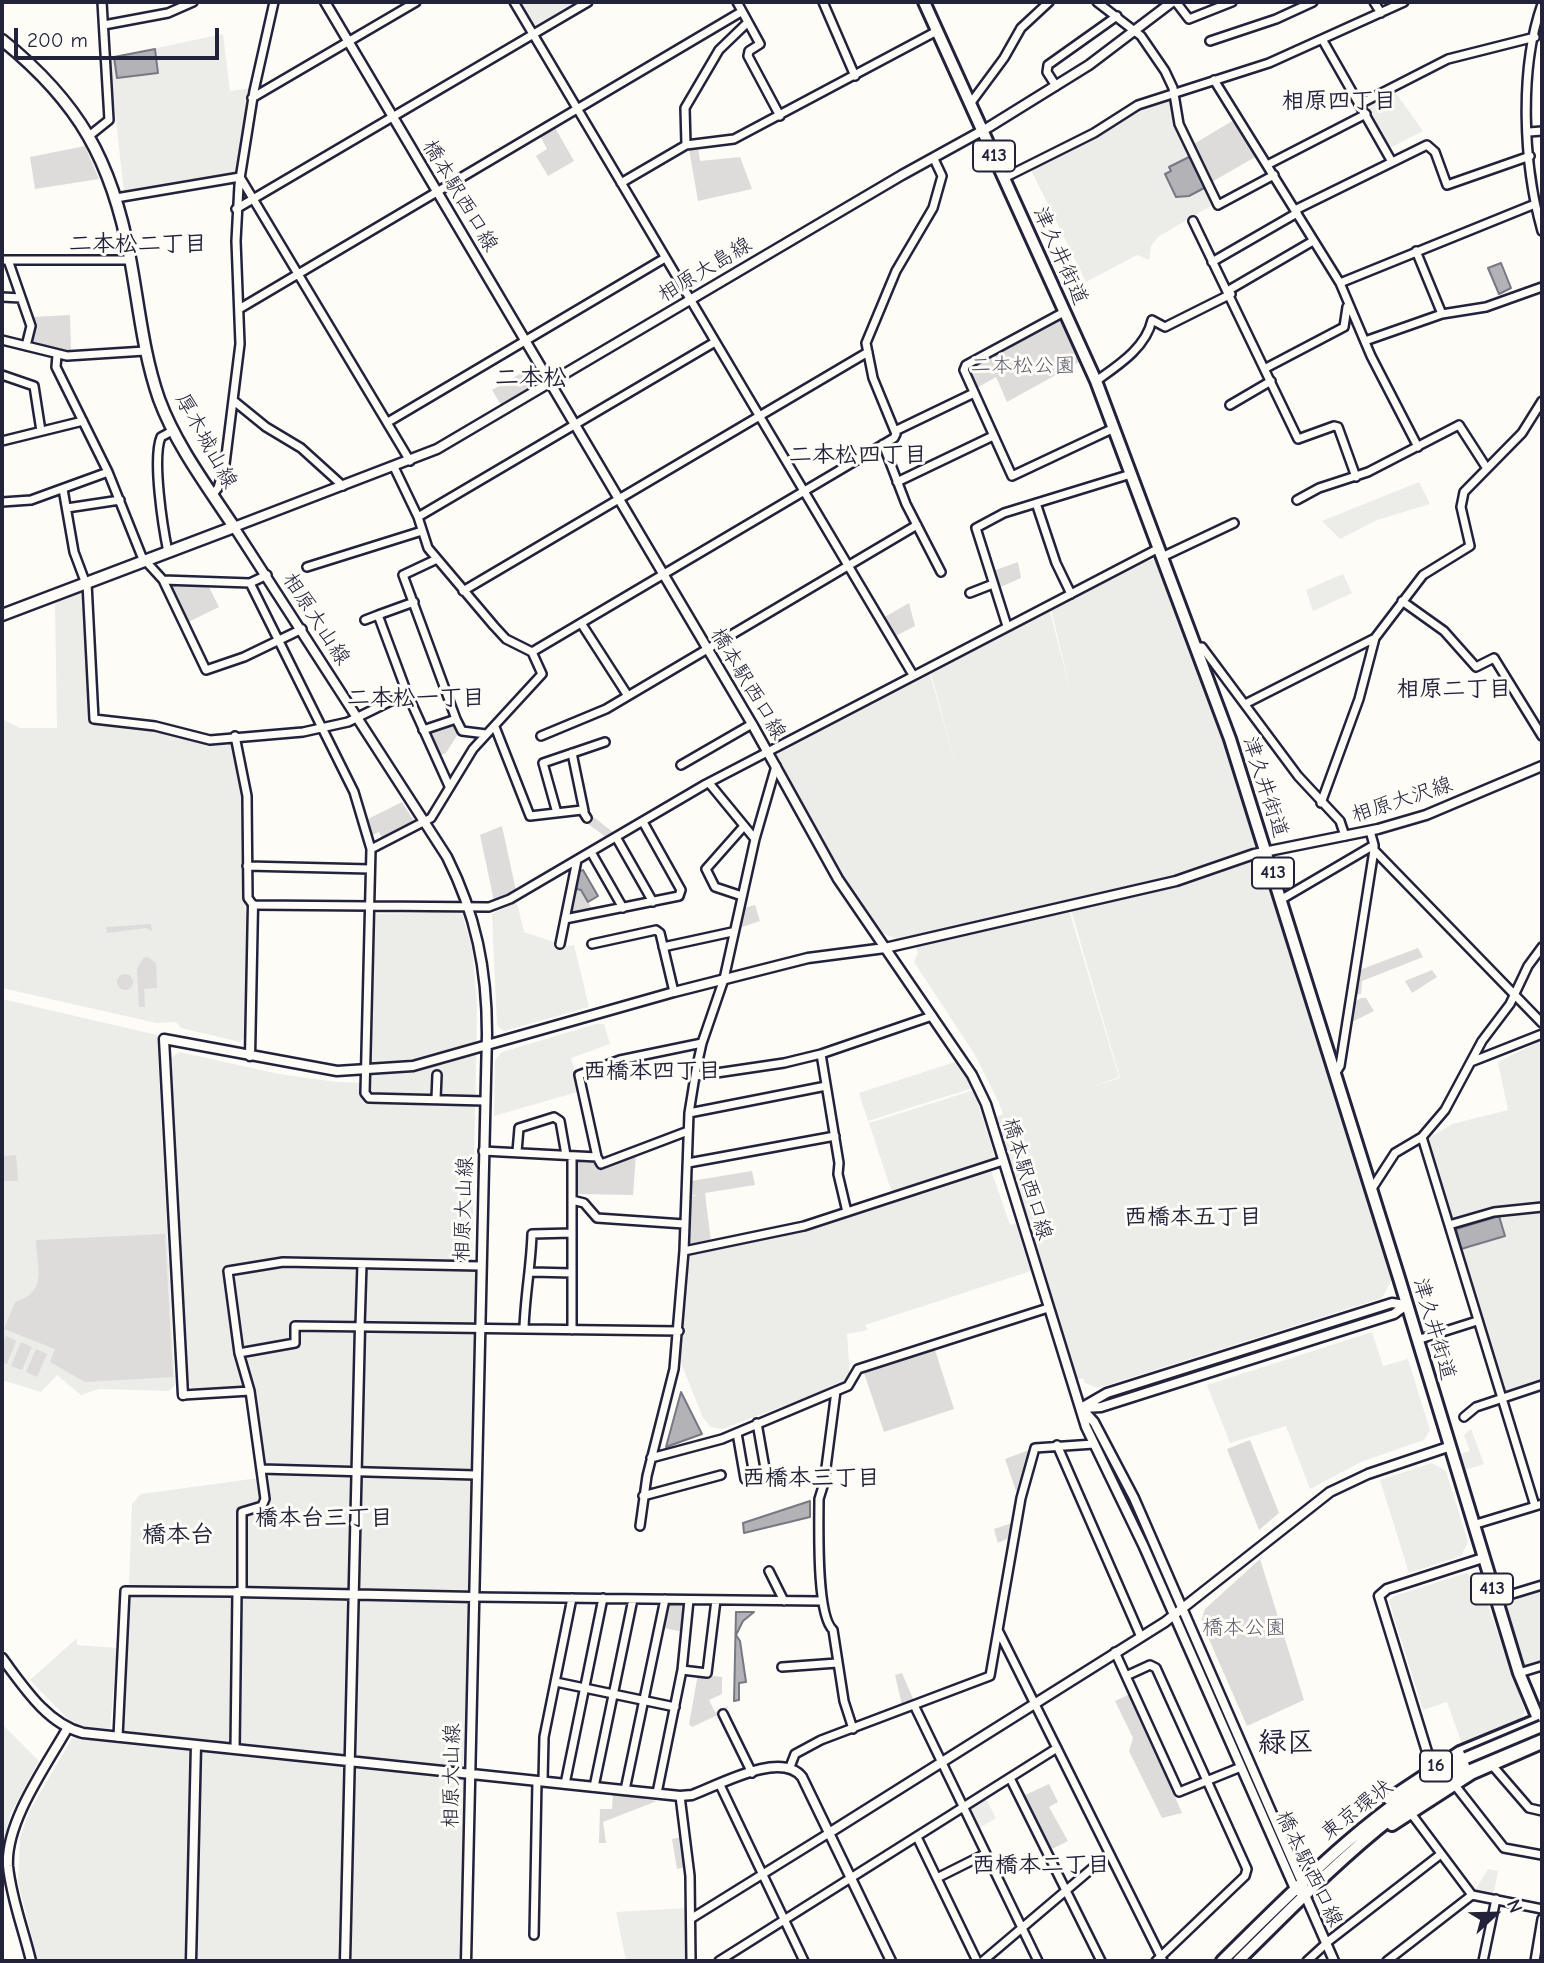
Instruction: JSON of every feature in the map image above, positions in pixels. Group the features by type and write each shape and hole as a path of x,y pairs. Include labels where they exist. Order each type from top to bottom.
{"highway":[{"name":"津久井街道","path":"923,2 1096,381 1195,647 1267,852 1519,1673 1541,1723"},
{"name":"16","path":"1350,1838 1384,1802 1432,1768 1497,1735 1541,1723"},
{"name":"東京環状","path":"1238,1961 1350,1838 1419,1786 1541,1723"},
{"name":"東京環状","path":"1222,1961 1301,1889 1415,1799 1468,1762 1542,1735"},
{"name":"16","path":"1372,1833 1381,1832 1454,1784 1491,1764 1542,1743"}],"main road":[{"name":"厚木城山線","path":"2,40 58,90 89,136 116,198 131,260 145,351 160,401 174,430 234,527"},
{"path":"2,615 234,527"}],"street":[{"path":"89,136 109,120 102,2"},
{"path":"167,2 168,13"},
{"path":"104,25 168,13 193,2"},
{"path":"213,494 218,488 225,464 240,344 236,209 252,98 274,2"},
{"name":"橋本駅西口線","path":"325,2 752,723 838,879 979,1089 1094,1444 1175,1615 1241,1766 1334,1961"},
{"path":"252,98 415,2"},
{"path":"514,2 913,675"},
{"path":"236,209 587,2"},
{"path":"737,2 760,44 749,51 748,56 780,116"},
{"path":"823,2 855,76"},
{"path":"970,103 999,66 1018,31 1049,2"},
{"path":"1097,2 1135,30 1148,44 1173,92 1179,124 1218,205 1273,175"},
{"path":"1174,2 1189,19 1231,2"},
{"name":"相原大島線","path":"234,527 431,453 982,131 1056,86 1135,30 1161,5 1174,2"},
{"path":"1210,41 1276,19 1313,2"},
{"path":"1374,2 1381,13"},
{"path":"1004,178 1094,133 1138,105 1269,63 1404,2"},
{"path":"1542,4 1527,93 1535,204 1542,230"},
{"path":"239,309 741,12"},
{"path":"1056,86 1047,66 1117,16"},
{"path":"686,145 685,108 719,50 747,23"},
{"path":"621,183 686,145 734,139 937,31"},
{"path":"1360,104 1448,59 1535,37"},
{"path":"1322,39 1392,162"},
{"path":"1214,80 1340,283 1364,341 1418,447"},
{"path":"1267,165 1366,114"},
{"path":"1528,132 1542,131"},
{"path":"1212,262 1296,212 1430,145 1450,185 1530,156"},
{"path":"531,652 894,438 895,432 873,378 866,342 897,271 936,200 942,176 934,159"},
{"path":"116,198 240,177"},
{"path":"240,177 410,461"},
{"path":"1340,283 1535,204"},
{"path":"1193,221 1230,292 1298,439 1334,426 1338,427 1356,477"},
{"path":"1096,381 1128,357 1148,331 1152,320 1165,327 1230,292 1314,241"},
{"path":"1416,251 1442,314"},
{"path":"388,422 665,258"},
{"path":"26,346 31,326 5,260 131,260"},
{"path":"1364,341 1442,314 1486,307 1542,287"},
{"path":"1266,368 1344,327 1348,312 1345,296"},
{"path":"2,297 21,298"},
{"path":"1064,312 966,365 964,370 1008,473 1014,476 1114,428"},
{"path":"2,340 57,355 145,351"},
{"path":"418,517 715,342"},
{"path":"463,591 868,352"},
{"path":"57,355 56,367 108,472 144,561 163,580 206,670 244,657 302,629"},
{"path":"2,375 34,386 41,431"},
{"path":"1230,405 1270,382"},
{"path":"895,432 974,393"},
{"path":"234,401 266,427 301,448 343,486"},
{"path":"1321,803 1359,699 1375,638 1423,575 1470,546 1461,504 1468,487 1522,433 1542,401"},
{"path":"2,442 83,421"},
{"path":"1297,500 1319,488 1356,477 1459,425 1486,467"},
{"path":"168,552 160,495 159,447 162,437 174,430"},
{"path":"897,482 993,436"},
{"path":"883,444 897,482 941,572"},
{"path":"371,849 426,823 486,734 542,674 531,652 506,639 437,559 394,467"},
{"path":"2,502 21,502 108,472"},
{"path":"1007,626 976,528 1004,513 1131,474"},
{"path":"62,489 74,551 87,583 94,719 155,726 210,740 321,728 358,717 407,693"},
{"path":"67,508 120,500"},
{"path":"1035,503 1070,594"},
{"path":"253,905 470,907 501,903 709,783 1007,626 1070,594 1234,523"},
{"path":"541,736 599,713 917,525"},
{"name":"相原大山線","path":"234,527 447,857 470,907 485,968 485,1101 466,1961"},
{"path":"307,568 422,531"},
{"path":"437,559 404,573 462,731 486,734"},
{"path":"163,580 250,583 267,575"},
{"path":"250,583 354,792 371,849 367,1097 485,1101"},
{"path":"970,593 993,584"},
{"path":"1402,601 1444,631 1476,667 1494,658 1542,736"},
{"path":"365,620 414,602"},
{"path":"378,615 407,693 449,786"},
{"path":"581,623 628,696"},
{"path":"1245,704 1375,638"},
{"path":"1195,647 1202,647 1321,803 1340,821 1345,836"},
{"path":"423,730 456,719"},
{"path":"681,765 752,723"},
{"path":"495,727 530,816 586,814 572,753"},
{"path":"235,736 247,796 248,898 253,905 250,1056"},
{"path":"557,813 543,765 605,742"},
{"path":"640,1526 651,1458 674,1369 684,1251 689,1113 702,1043 724,979 732,932 776,766"},
{"name":"相原大沢線","path":"183,1395 164,1039 309,1067 366,1071 413,1066 674,992 817,956 885,948 959,928 1176,881 1267,852 1370,831 1426,815 1542,766"},
{"path":"709,783 755,839"},
{"path":"565,919 676,897 681,890 643,822"},
{"path":"742,896 715,887 706,869 744,826"},
{"path":"1335,1074 1340,1066 1374,848 1370,831"},
{"path":"616,837 653,902"},
{"path":"1282,899 1374,848"},
{"path":"1374,848 1542,1023"},
{"path":"591,852 622,908"},
{"path":"560,944 577,860"},
{"path":"247,866 370,869"},
{"path":"592,944 656,930 674,992"},
{"path":"663,947 732,932"},
{"path":"1371,1190 1395,1153 1422,1137 1445,1110 1482,1041 1514,995 1528,966 1542,947"},
{"path":"696,1076 784,1063 821,1054 932,1016"},
{"path":"1471,1062 1542,1034"},
{"path":"688,1131 603,1163 597,1157 579,1075 620,1060 702,1043"},
{"path":"821,1054 835,1136 837,1172 847,1212"},
{"path":"436,1099 437,1075"},
{"path":"689,1113 826,1086"},
{"path":"517,1152 519,1128 554,1117 560,1121 569,1155 572,1200 572,1330"},
{"path":"688,1163 835,1136"},
{"path":"1422,1137 1501,1398 1539,1505 1473,1525"},
{"path":"483,1151 597,1157"},
{"path":"684,1251 804,1226 1003,1161"},
{"path":"572,1200 584,1203 597,1218 684,1224"},
{"path":"1449,1225 1494,1212 1542,1207"},
{"path":"524,1328 525,1289 532,1272 533,1233 572,1233"},
{"path":"235,1749 242,1512 265,1503 250,1391 239,1353 230,1270 283,1262 480,1266"},
{"path":"345,1961 362,1264"},
{"path":"532,1272 572,1273"},
{"path":"1081,1408 1101,1406 1394,1314 1406,1305"},
{"path":"651,1458 737,1433 848,1386 858,1369 1048,1308"},
{"path":"1416,1340 1478,1321"},
{"path":"239,1353 295,1343 295,1326 678,1331"},
{"path":"1464,1416 1476,1407 1542,1385"},
{"path":"183,1395 250,1391"},
{"path":"836,1391 824,1483 819,1499 820,1601 827,1623 833,1630 844,1701 853,1729"},
{"name":"橋本駅西口線","path":"1081,1408 1094,1422 1117,1465 1184,1609 1269,1804 1301,1889"},
{"path":"737,1433 746,1479 764,1477 766,1474 757,1423"},
{"path":"790,1767 796,1754 990,1676 1021,1498 1035,1448 1094,1444"},
{"path":"1057,1445 1141,1637"},
{"path":"692,1918 1184,1609 1330,1492 1360,1477 1448,1447"},
{"path":"261,1469 477,1475"},
{"path":"643,1496 721,1475"},
{"path":"1432,1768 1379,1596 1387,1589 1483,1558"},
{"path":"769,1571 784,1601"},
{"path":"1496,1599 1542,1585"},
{"path":"118,1737 125,1591 820,1601"},
{"path":"534,1935 544,1737 572,1598"},
{"path":"565,1784 603,1598"},
{"path":"594,1787 633,1599"},
{"path":"625,1790 665,1599"},
{"path":"657,1794 682,1670 689,1600"},
{"path":"682,1670 707,1673 716,1600"},
{"path":"998,1629 1160,1960 1247,1873 1155,1666 1150,1665 1126,1676"},
{"path":"1115,1652 1177,1791 1182,1793 1241,1766"},
{"path":"2,1658 33,1697 67,1729 118,1737 680,1796 776,1765 790,1767 802,1777 891,1961"},
{"path":"782,1667 837,1663"},
{"path":"1519,1673 1542,1666"},
{"path":"556,1682 675,1707"},
{"path":"914,1705 1038,1961"},
{"path":"723,1714 752,1773"},
{"path":"32,1961 6,1875 8,1857 13,1829 67,1729"},
{"path":"191,1961 196,1745"},
{"path":"719,1961 1057,1748"},
{"path":"1491,1764 1529,1808 1542,1811"},
{"path":"1010,1778 1101,1961"},
{"path":"1454,1784 1504,1848 1542,1855"},
{"path":"720,1785 804,1961"},
{"path":"680,1796 692,1918 691,1961"},
{"path":"1410,1812 1472,1895 1542,1909"},
{"path":"917,1837 977,1961"},
{"path":"937,1878 985,1854"},
{"path":"983,1961 1110,1854"},
{"path":"1307,1961 1441,1854"},
{"path":"1387,1961 1472,1895"},
{"path":"1483,1961 1496,1899"},
{"path":"1535,1961 1542,1919"}],"shaded area":[{"path":"514,2 588,2 533,34"},
{"path":"223,34 230,91 253,88 248,96 250,102 238,174 124,192 109,58"},
{"path":"155,49 158,73 117,78 114,57"},
{"path":"1393,89 1423,131 1388,149 1363,105"},
{"path":"1169,98 1212,205 1158,237 1151,246 1149,260 1137,255 1086,282 1031,170 1145,107"},
{"path":"1191,156 1206,187 1189,196 1176,197 1165,174 1171,171 1169,167"},
{"path":"1501,263 1511,288 1499,294 1488,268"},
{"path":"1419,482 1430,504 1377,520 1340,539 1322,521"},
{"path":"1156,559 1225,743 1256,842 1254,848 1176,877 900,940 882,933 842,875 822,839 826,836 821,837 776,754 777,750 929,671 957,769 930,670 1049,608 1071,693 1051,609 1141,563"},
{"path":"1343,574 1352,593 1313,611 1306,590"},
{"path":"84,590 89,722 153,729 210,744 232,743 244,796 247,915 244,1038 240,1042 181,1028 176,1022 156,1023 2,988 2,719 20,728 57,728 55,603"},
{"path":"1258,858 1262,860 1393,1277 1382,1298 1098,1388 1085,1383 1083,1378 1077,1380 996,1117 1003,1114 999,1103 975,1055 914,962 918,953 916,946 1069,910 1119,1077 1092,1087 1120,1078 1071,910 1178,885"},
{"path":"583,870 598,896 588,902 581,890 572,888 575,873"},
{"path":"516,899 524,932 557,943 555,948 574,945 589,1007 504,1031 497,1026 492,914"},
{"path":"428,910 461,910 472,948 477,1004 472,1268 476,1273 461,1961 38,1961 18,1882 20,1838 29,1812 72,1738 123,1743 132,1504 141,1494 266,1477 253,1386 192,1388 188,1384 171,1058 179,1052 279,1074 337,1082 368,1083 373,914 428,913"},
{"path":"2,999 157,1035 175,1385 169,1391 99,1389 81,1395 57,1375 41,1392 2,1380"},
{"path":"596,1024 604,1024 610,1044 571,1058 581,1091 494,1116 495,1060 502,1052"},
{"path":"1542,1040 1542,1204 1508,1205 1454,1221 1444,1202 1429,1138 1452,1124 1508,1110 1498,1062"},
{"path":"958,1061 973,1088 868,1121 859,1093"},
{"path":"974,1090 995,1158 895,1192 891,1190 869,1123"},
{"path":"991,1170 1010,1225 1016,1224 1031,1271 865,1325 868,1330 847,1334 850,1376 843,1384 722,1429 711,1427 703,1418 680,1360 688,1254 802,1230"},
{"path":"1542,1210 1542,1382 1507,1394 1503,1392 1455,1230 1488,1217"},
{"path":"1499,1216 1505,1236 1461,1249 1456,1229"},
{"path":"1372,1332 1383,1366 1408,1359 1430,1430 1424,1440 1363,1461 1310,1489 1286,1426 1230,1443 1207,1385"},
{"path":"681,1392 702,1434 666,1447"},
{"path":"1471,1429 1484,1464 1465,1470 1460,1454 1470,1451 1464,1435"},
{"path":"1432,1463 1446,1471 1468,1542 1461,1556 1409,1573 1380,1480"},
{"path":"810,1501 810,1517 744,1533 743,1523"},
{"path":"1466,1573 1479,1580 1525,1711 1520,1720 1462,1744 1447,1702 1423,1710 1389,1601 1394,1596"},
{"path":"1542,1588 1542,1663 1525,1668 1505,1599"},
{"path":"736,1612 754,1612 743,1621 736,1635 740,1641 746,1682 739,1683 739,1700 734,1701"},
{"path":"77,1638 77,1645 117,1648 110,1729 84,1727 69,1720 30,1680"},
{"path":"2,1724 39,1761 10,1815 2,1852"},
{"path":"985,1797 996,1818 978,1829 968,1808"},
{"path":"1488,1869 1498,1871 1493,1896 1474,1892"},
{"path":"687,1908 686,1961 626,1961 616,1912"}],"green space":[{"path":"1234,120 1257,156 1210,183 1192,145"},
{"path":"553,124 574,161 548,176 536,156 547,149 538,132"},
{"path":"85,146 99,179 35,189 30,157"},
{"path":"698,147 700,161 740,157 752,189 698,201 689,149"},
{"path":"70,315 71,353 32,345 32,317"},
{"name":"二本松公園","path":"1059,320 1062,321 1081,361 1007,402 996,377 977,388 970,368"},
{"path":"534,366 542,381 501,405 492,390"},
{"path":"1018,562 1021,578 998,588 993,571"},
{"path":"176,581 206,581 219,607 184,624 166,587 176,586"},
{"path":"909,603 915,626 894,637 883,618"},
{"path":"453,723 458,734 446,753 439,756 429,734"},
{"path":"402,802 416,824 383,841 379,832 371,836 366,820"},
{"path":"591,815 614,833 606,837 588,824"},
{"path":"502,826 516,891 494,901 480,835"},
{"path":"572,888 581,890 595,914 565,919"},
{"path":"755,905 760,921 739,928 744,908"},
{"path":"151,924 152,931 146,928 107,933 106,927"},
{"path":"1418,948 1423,957 1362,981 1361,994 1355,994 1357,971"},
{"path":"148,957 156,963 157,988 144,989 145,1007 139,1007 137,969 143,958"},
{"path":"1432,970 1437,977 1412,993 1405,981"},
{"path":"125,974 131,976 131,988 125,990 119,988 117,982 119,976"},
{"path":"1366,998 1374,1011 1350,1023 1353,1003"},
{"path":"636,1154 633,1195 575,1194 576,1160 594,1161 597,1168"},
{"path":"16,1155 18,1181 2,1181 2,1156"},
{"path":"752,1171 755,1185 705,1193 711,1242 685,1244 689,1197 699,1195 689,1196 691,1181"},
{"path":"165,1234 173,1377 85,1382 50,1362 55,1349 4,1329 15,1302 25,1298 36,1286 36,1240"},
{"path":"6,1336 16,1341 7,1364 2,1362 2,1345"},
{"path":"21,1342 32,1347 22,1370 11,1366"},
{"path":"934,1347 954,1409 884,1432 863,1370"},
{"path":"36,1349 47,1354 37,1377 26,1372"},
{"path":"1250,1440 1279,1513 1259,1530 1227,1449"},
{"path":"1029,1450 1018,1491 1016,1491 1005,1459"},
{"path":"1015,1522 1013,1536 998,1543 994,1529"},
{"name":"橋本公園","path":"1260,1559 1304,1700 1247,1726 1201,1621 1205,1609"},
{"path":"665,1599 689,1600 687,1633 660,1627"},
{"path":"902,1673 914,1701 902,1705 895,1675"},
{"path":"698,1674 722,1677 722,1694 709,1700 715,1712 728,1706 726,1711 692,1727 689,1724"},
{"path":"1130,1694 1182,1813 1162,1818 1129,1751 1133,1738 1115,1701"},
{"path":"1049,1784 1058,1802 1049,1807 1068,1841 1052,1849 1048,1848 1023,1796"},
{"path":"613,1794 657,1801 603,1822 606,1843 599,1843 600,1809 612,1809"},
{"path":"681,1837 685,1867 677,1869 672,1839"}],"district":[{"name":"相原四丁目","path":"1339,101"},
{"name":"二本松二丁目","path":"138,244"},
{"name":"二本松","path":"531,378"},
{"name":"二本松四丁目","path":"858,455"},
{"name":"相原二丁目","path":"1454,689"},
{"name":"二本松一丁目","path":"416,698"},
{"name":"西橋本四丁目","path":"652,1071"},
{"name":"西橋本五丁目","path":"1193,1217"},
{"name":"西橋本三丁目","path":"811,1478"},
{"name":"橋本台三丁目","path":"324,1518"},
{"name":"橋本台","path":"178,1535"},
{"name":"緑区","path":"1286,1743"},
{"name":"西橋本二丁目","path":"1041,1865"}]}
